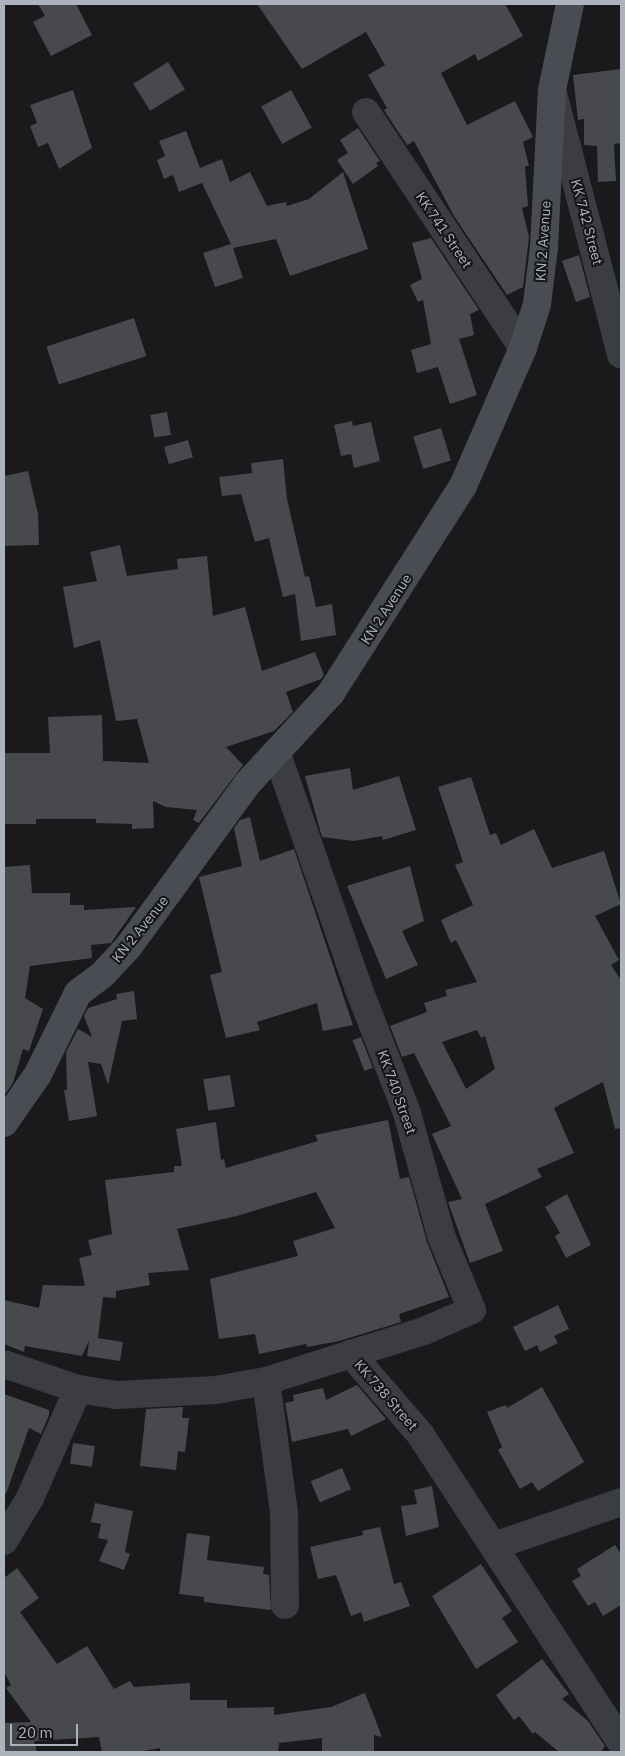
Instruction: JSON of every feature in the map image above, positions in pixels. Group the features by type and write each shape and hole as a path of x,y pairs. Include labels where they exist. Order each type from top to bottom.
{"street":[{"name":"KN 2 Avenue","path":"4,1123 38,1074 78,993 102,974 129,946 247,784 277,754 331,693 459,494 522,348 537,304 544,247 552,90 570,4"},
{"name":"KK 742 Street","path":"552,90 621,354"},
{"name":"KK 741 Street","path":"366,112 522,348"},
{"name":"KK 740 Street","path":"277,754 358,987 407,1113 442,1238 472,1310 424,1330 351,1354"},
{"name":"KK 738 Street","path":"4,1364 78,1389 116,1395 216,1390 266,1381 351,1354 420,1434 621,1742"},
{"path":"266,1381 284,1512 285,1605"},
{"path":"4,1541 30,1498 78,1389"},
{"path":"494,1546 621,1502"}],"building":[{"path":"38,4 76,4 92,35 51,56 33,22 45,16"},
{"path":"257,4 505,4 523,36 478,61 475,54 441,73 467,125 515,101 533,137 523,142 529,166 525,166 528,206 522,208 529,237 523,287 507,295 454,216 414,141 407,145 384,110 387,108 368,75 385,65 366,32 302,69"},
{"path":"168,62 185,89 150,111 133,84"},
{"path":"621,69 621,143 614,144 616,181 598,182 597,146 584,145 584,119 578,120 573,75"},
{"path":"73,90 92,148 59,169 48,143 38,147 30,126 37,123 30,105"},
{"path":"291,90 312,128 282,144 261,106"},
{"path":"358,128 380,161 376,163 378,166 353,184 337,160 348,153 340,140"},
{"path":"186,131 200,168 222,159 230,182 250,172 267,206 286,202 287,206 309,199 343,172 368,249 290,276 276,239 233,248 243,278 215,287 203,253 231,244 202,183 179,192 173,175 164,179 157,160 165,156 159,141"},
{"path":"431,238 479,310 470,314 474,335 459,339 477,395 450,404 438,367 417,373 411,350 431,344 423,300 418,302 410,285 422,279 412,243"},
{"path":"579,255 590,297 576,302 562,261"},
{"path":"134,318 146,356 59,384 47,346"},
{"path":"167,412 171,435 154,438 150,415"},
{"path":"352,421 353,426 371,422 380,461 354,468 351,454 341,456 334,425"},
{"path":"441,428 451,461 423,469 413,436"},
{"path":"188,440 193,457 169,464 164,447"},
{"path":"283,459 287,499 305,577 309,576 316,607 332,604 336,635 301,641 295,594 283,597 269,538 255,542 241,494 222,496 219,477 252,473 251,463"},
{"path":"28,471 38,514 39,545 4,546 4,476"},
{"path":"120,545 127,576 178,569 177,559 207,556 213,616 245,607 262,671 315,652 324,675 321,679 286,692 293,712 274,731 226,747 243,765 199,823 193,820 197,810 166,807 153,801 154,828 132,829 132,824 96,823 96,819 36,819 36,824 5,824 4,753 50,753 48,717 102,715 103,761 149,763 137,719 116,721 100,640 74,648 63,587 97,581 90,552"},
{"path":"350,768 353,790 399,776 416,830 383,840 382,836 354,841 322,837 305,776"},
{"path":"471,777 490,835 496,833 501,845 534,829 552,868 604,851 621,904 595,916 619,960 611,965 621,980 621,1128 615,1129 603,1082 554,1108 574,1153 537,1169 542,1177 485,1204 503,1251 470,1263 448,1202 462,1199 432,1134 451,1126 414,1053 402,1057 390,1026 427,1012 424,1003 447,996 445,990 477,982 456,940 451,943 441,920 473,905 455,865 463,862 438,787","holes":["477,1030 481,1038 485,1036 495,1069 466,1089 442,1042"]},
{"path":"250,817 260,861 294,849 353,1025 323,1031 317,1003 257,1022 260,1030 226,1038 210,975 222,972 199,877 242,866 234,828 240,820"},
{"path":"30,865 32,893 70,893 70,905 84,905 84,910 136,907 111,943 91,945 92,958 30,966 25,998 43,1009 29,1051 23,1049 13,1083 4,1096 4,867"},
{"path":"410,866 424,921 402,931 418,965 386,979 347,886"},
{"path":"134,991 137,1019 122,1021 108,1085 101,1064 88,1062 97,1116 69,1121 64,1090 67,1090 66,1052 78,1029 92,1037 84,1016 88,1008 117,999 116,994"},
{"path":"361,1037 373,1068 364,1071 353,1040"},
{"path":"230,1075 235,1107 208,1111 203,1079"},
{"path":"388,1120 400,1179 409,1177 427,1242 449,1297 399,1314 401,1322 339,1341 307,1347 306,1344 259,1354 255,1334 219,1339 210,1279 298,1256 293,1241 335,1228 316,1192 237,1216 177,1229 189,1270 148,1273 150,1285 116,1291 116,1298 103,1297 98,1338 123,1342 120,1361 87,1356 89,1341 82,1356 25,1346 24,1352 4,1344 4,1300 39,1308 43,1285 85,1286 79,1258 92,1255 88,1240 112,1234 105,1180 174,1172 174,1166 182,1166 176,1129 216,1122 221,1160 224,1159 226,1168 318,1141 315,1135"},
{"path":"567,1194 591,1245 566,1258 555,1236 560,1233 545,1207"},
{"path":"558,1305 569,1329 554,1336 558,1343 540,1352 537,1345 525,1351 513,1327"},
{"path":"357,1385 386,1419 351,1436 348,1429 292,1442 285,1403 294,1401 293,1395 323,1388 326,1400"},
{"path":"542,1387 584,1462 538,1491 532,1482 520,1489 498,1450 502,1447 487,1412 506,1405 507,1408"},
{"path":"4,1394 49,1410 49,1415 41,1434 29,1428 6,1494 4,1493"},
{"path":"183,1407 182,1418 189,1418 185,1452 178,1451 176,1470 140,1466 146,1409"},
{"path":"73,1443 95,1446 92,1467 70,1464"},
{"path":"342,1468 351,1489 320,1502 311,1481"},
{"path":"432,1486 439,1527 406,1536 401,1506 417,1504 414,1490"},
{"path":"95,1503 133,1511 125,1552 130,1554 124,1570 99,1561 108,1540 98,1538 101,1524 91,1522"},
{"path":"380,1527 394,1584 401,1582 410,1606 364,1622 361,1612 351,1616 336,1575 318,1579 310,1547 363,1535 362,1531"},
{"path":"187,1533 210,1536 207,1560 264,1567 263,1574 269,1575 271,1610 204,1602 204,1597 179,1594"},
{"path":"615,1545 621,1554 621,1605 603,1616 595,1602 588,1606 572,1581 581,1576 577,1569"},
{"path":"481,1564 512,1611 502,1618 518,1642 476,1669 432,1596"},
{"path":"17,1568 39,1598 20,1612 57,1664 87,1646 114,1689 130,1681 134,1687 190,1683 190,1700 227,1700 227,1708 274,1707 274,1715 331,1707 365,1693 382,1737 374,1735 374,1752 322,1752 322,1738 279,1743 278,1752 160,1752 160,1748 138,1752 102,1752 99,1737 34,1741 37,1752 4,1752 4,1723 31,1722 6,1688 11,1685 4,1672 4,1578"},
{"path":"542,1659 569,1694 562,1699 588,1721 605,1746 601,1752 559,1752 535,1732 533,1734 519,1716 514,1720 496,1695"}]}
